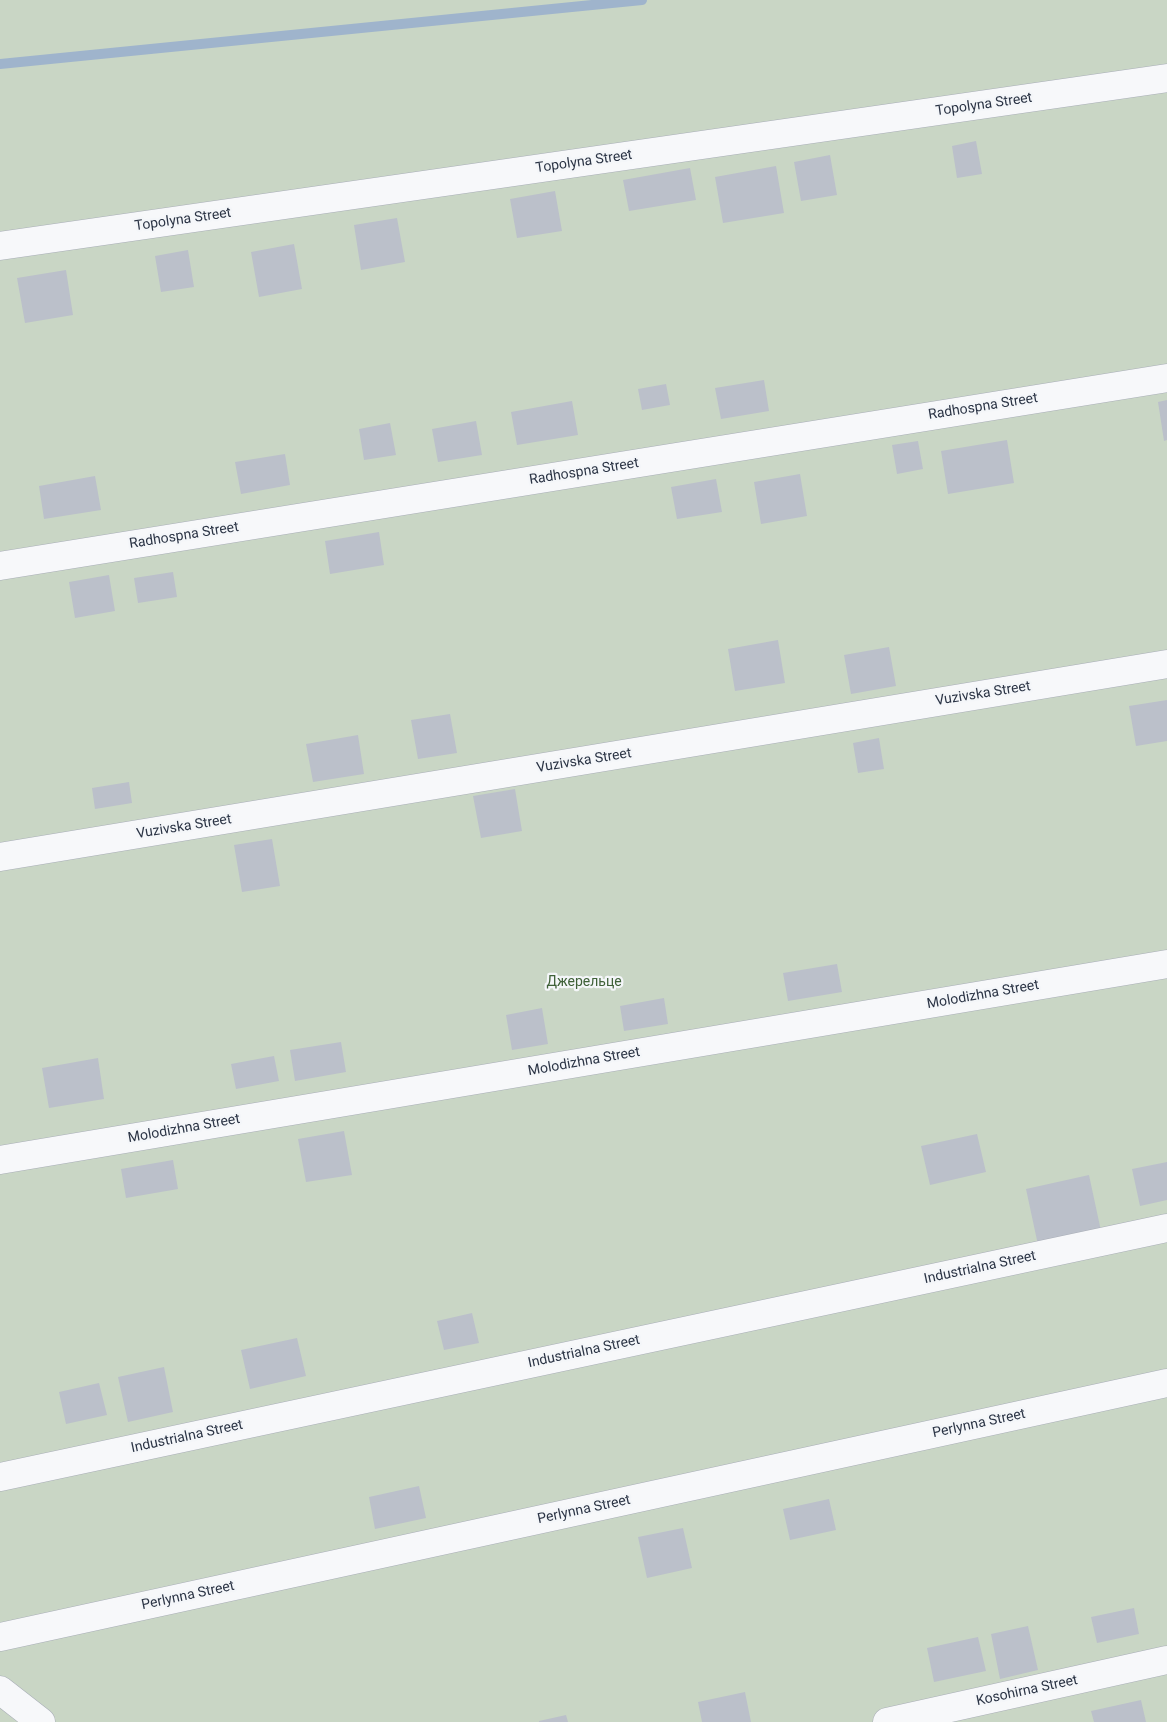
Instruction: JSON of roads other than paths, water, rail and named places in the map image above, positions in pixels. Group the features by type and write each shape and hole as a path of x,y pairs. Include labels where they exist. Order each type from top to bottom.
{"lane":[{"name":"Topolyna Street","path":"0,246 1167,78"},
{"name":"Radhospna Street","path":"0,566 1167,378"},
{"name":"Vuzivska Street","path":"0,857 1167,664"},
{"name":"Molodizhna Street","path":"0,1160 1167,964"},
{"name":"Industrialna Street","path":"0,1477 1167,1228"},
{"name":"Perlynna Street","path":"0,1637 1167,1383"},
{"name":"Kosohirna Street","path":"887,1722 1167,1660"},
{"path":"0,1690 41,1722"}],"waterway":[{"path":"0,64 642,0"}],"park label":[{"name":"Джерельце","path":"584,982"}]}
